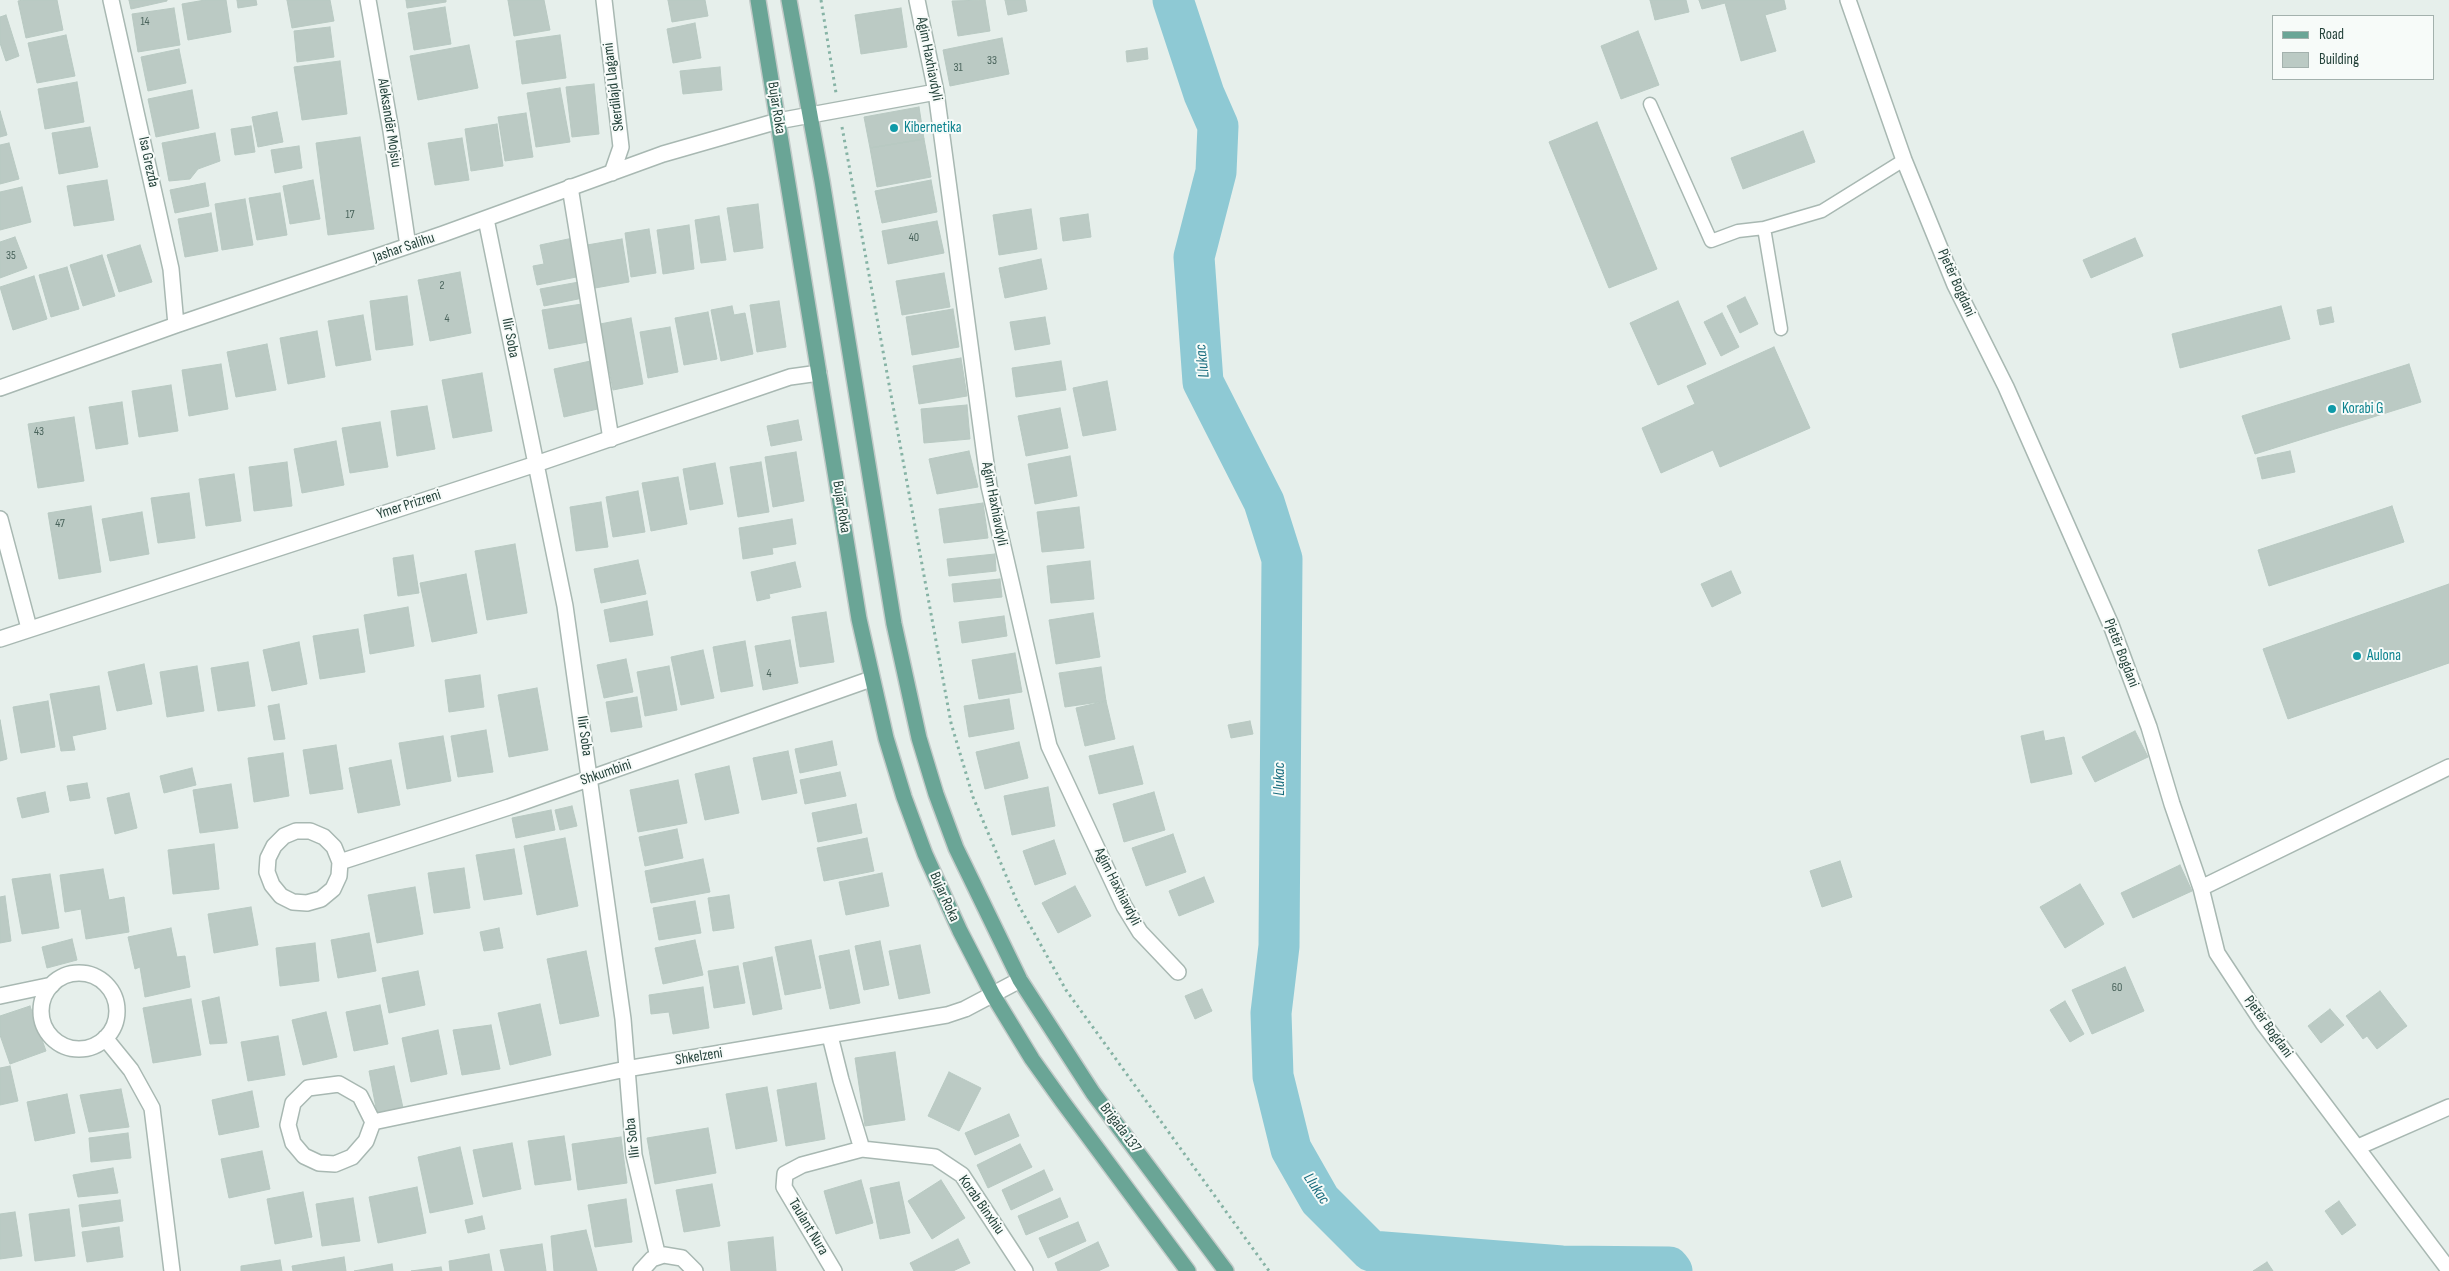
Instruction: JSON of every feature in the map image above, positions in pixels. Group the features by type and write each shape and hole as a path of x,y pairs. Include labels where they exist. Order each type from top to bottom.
{"main road":[{"name":"Bujar Roka","path":"758,0 871,679 904,797 925,854 960,931 993,995"},
{"name":"Bujar Roka","path":"789,0 905,682 922,747 956,848 1020,980"},
{"name":"Brigada 137","path":"1020,980 1093,1093 1226,1271"},
{"name":"Brigada 137","path":"993,995 1057,1094 1188,1271"}],"street":[{"name":"Isa Grezda","path":"111,0 171,270 176,325"},
{"name":"Aleksandër Mojsiu","path":"368,0 391,131 408,246"},
{"name":"Skerdilajd Llagami","path":"604,0 621,147 612,173"},
{"name":"Agim Haxhiavdyli","path":"917,0 936,92 988,486 1049,746 1124,906 1140,932 1178,972"},
{"name":"Pjetër Bogdani","path":"1848,0 1904,160 1955,285 2006,387 2111,625 2149,727 2172,804 2201,888 2217,953 2263,1023 2449,1270"},
{"path":"810,115 936,92"},
{"name":"Jashar Salihu","path":"0,388 176,325 486,219 663,154 778,121 810,115"},
{"path":"570,188 611,439"},
{"name":"Ilir Soba","path":"486,219 565,606 623,1018 634,1155 658,1257"},
{"name":"Ymer Prizreni","path":"0,639 536,464 790,377 819,373"},
{"path":"0,519 29,628"},
{"name":"Shkumbini","path":"340,862 590,779 871,679"},
{"path":"2201,888 2449,768"},
{"path":"310,831 324,837 334,847 340,862 339,876 333,889 322,899 307,903 293,902 281,896 272,885 267,872 268,858 274,846 284,836 296,832 310,831"},
{"path":"78,974 92,976 104,983 113,993 117,1005 117,1018 112,1030 105,1038 86,1049 69,1048 54,1040 44,1027 41,1010 44,997 52,985 64,976 78,974"},
{"name":"Shkelzeni","path":"373,1122 626,1069 947,1015 965,1009 1020,980"},
{"path":"0,996 52,985"},
{"path":"830,1036 862,1149"},
{"path":"105,1038 131,1070 152,1108 172,1271"},
{"path":"339,1084 360,1096 373,1122 366,1141 352,1157 335,1164 319,1164 304,1156 292,1143 288,1124 293,1103 308,1088 339,1084"},
{"path":"2358,1147 2449,1107"},
{"name":"Taulant Nura","path":"834,1271 784,1187 786,1174 802,1165 862,1149"},
{"name":"Korab Binxhiu","path":"862,1149 935,1157 962,1174 1025,1271"},
{"path":"641,1271 647,1263 658,1257 676,1256 687,1262 695,1271"}],"lane":[{"path":"1650,104 1712,241 1738,231 1764,228 1822,211 1904,160"},
{"path":"1764,228 1781,329"}],"path":[{"path":"821,0 837,96"},
{"path":"842,122 951,723 973,797 1018,904 1066,990 1269,1271"}],"building":[{"path":"57,0 63,30 26,38 18,1"},
{"path":"129,0 167,0 167,1 131,9"},
{"path":"205,0 226,0 231,32 188,40 182,4"},
{"path":"237,0 256,0 257,5 238,8"},
{"path":"287,0 330,0 334,21 292,28"},
{"path":"406,0 446,0 446,2 407,8"},
{"path":"508,0 544,0 550,30 514,36"},
{"path":"668,0 705,0 708,16 672,22"},
{"path":"985,0 990,31 958,36 952,1"},
{"path":"1005,0 1025,0 1027,11 1008,15"},
{"path":"1650,0 1686,0 1689,12 1655,20"},
{"path":"1699,0 1784,0 1786,9 1765,15 1776,51 1741,61 1725,3 1702,9"},
{"path":"445,7 451,44 414,50 408,13"},
{"path":"174,8 180,45 138,52 132,14"},
{"path":"901,8 907,47 861,54 855,15"},
{"path":"6,15 19,56 6,61 0,43 0,17"},
{"path":"695,23 701,58 673,63 667,29"},
{"path":"330,27 334,57 297,62 294,31"},
{"path":"1638,31 1659,85 1621,99 1601,46"},
{"path":"66,35 75,76 37,83 28,43"},
{"path":"560,35 566,78 522,84 516,41"},
{"path":"1002,38 1009,74 950,86 943,50"},
{"path":"469,45 478,88 418,100 410,56"},
{"path":"1147,48 1148,59 1127,62 1126,51"},
{"path":"179,49 186,83 148,91 141,57"},
{"path":"340,61 347,114 302,120 294,67"},
{"path":"720,67 722,90 683,94 680,71"},
{"path":"77,82 84,122 45,129 38,89"},
{"path":"594,84 599,134 572,137 566,87"},
{"path":"560,88 570,142 536,147 527,93"},
{"path":"192,90 199,128 156,137 148,99"},
{"name":"Kibernetika","path":"919,107 924,139 870,148 864,117"},
{"path":"0,111 7,135 0,137"},
{"path":"277,112 283,142 258,147 252,117"},
{"path":"526,113 533,157 505,161 498,117"},
{"path":"1597,122 1657,269 1609,288 1549,142"},
{"path":"497,124 503,166 471,171 465,129"},
{"path":"251,126 255,152 235,155 231,129"},
{"path":"90,127 98,167 59,174 52,133"},
{"path":"1803,131 1815,162 1743,189 1731,158"},
{"path":"215,133 220,161 198,169 190,179 169,181 162,143"},
{"path":"360,137 374,229 328,235 316,143"},
{"path":"462,138 469,180 435,185 428,143"},
{"path":"924,139 931,177 877,187 870,148"},
{"path":"9,143 19,179 0,184 0,145"},
{"path":"299,146 302,168 275,173 271,150"},
{"path":"107,180 114,220 74,226 67,186"},
{"path":"313,180 320,219 290,224 283,186"},
{"path":"931,180 937,212 882,223 875,191"},
{"path":"205,183 209,206 175,213 170,190"},
{"path":"22,187 31,222 0,230 0,192"},
{"path":"280,193 287,235 257,240 249,198"},
{"path":"245,199 253,245 222,250 215,204"},
{"path":"758,204 763,248 734,252 727,208"},
{"path":"1031,209 1037,249 999,255 993,215"},
{"path":"211,213 218,251 185,257 178,219"},
{"path":"1088,214 1091,237 1063,241 1060,218"},
{"path":"719,216 726,260 701,263 695,220"},
{"path":"937,221 944,253 888,264 882,231"},
{"path":"689,225 694,269 663,274 657,230"},
{"path":"649,229 656,273 631,277 625,233"},
{"path":"15,237 27,268 0,278 0,242"},
{"path":"573,238 581,276 537,285 533,266 544,264 540,245"},
{"path":"2135,238 2143,256 2091,278 2083,260"},
{"path":"622,239 629,282 595,288 587,245"},
{"path":"140,245 152,282 119,292 107,255"},
{"path":"102,255 115,296 83,306 70,265"},
{"path":"1041,259 1047,289 1005,298 999,268"},
{"path":"67,267 79,309 51,317 39,275"},
{"path":"460,272 471,333 430,341 418,280"},
{"path":"944,273 950,307 902,315 896,281"},
{"path":"34,276 47,319 13,330 0,287"},
{"path":"579,282 583,298 544,306 540,289"},
{"path":"407,296 413,345 376,350 370,301"},
{"path":"1745,297 1758,324 1740,333 1727,306"},
{"path":"779,301 786,347 757,352 750,305"},
{"path":"1678,301 1706,364 1658,385 1630,323"},
{"path":"582,304 588,342 549,349 542,310"},
{"path":"732,306 734,315 745,313 753,354 721,361 711,310"},
{"path":"2281,306 2290,339 2180,368 2172,334"},
{"path":"2331,307 2334,322 2320,325 2317,310"},
{"path":"953,309 959,347 912,355 906,317"},
{"path":"708,312 717,359 684,365 675,318"},
{"path":"1722,313 1739,347 1721,356 1704,322"},
{"path":"363,315 371,360 336,366 328,321"},
{"path":"1045,317 1050,344 1015,350 1010,322"},
{"path":"631,318 643,384 613,390 600,324"},
{"path":"670,327 678,372 648,378 640,332"},
{"path":"317,331 325,377 288,384 280,338"},
{"path":"267,344 276,390 236,397 227,352"},
{"path":"1774,347 1810,428 1720,467 1713,450 1661,473 1642,428 1695,404 1687,386"},
{"path":"961,358 967,396 919,404 913,366"},
{"path":"595,360 606,407 564,417 554,369"},
{"path":"1061,361 1066,390 1016,397 1012,368"},
{"path":"221,364 228,409 189,416 182,370"},
{"name":"Korabi G","path":"2409,364 2421,402 2255,454 2242,416"},
{"path":"482,373 492,431 453,438 442,380"},
{"path":"1107,381 1116,430 1083,436 1073,388"},
{"path":"171,385 178,431 139,437 132,391"},
{"path":"122,402 128,444 96,449 89,407"},
{"path":"967,405 970,439 924,443 921,409"},
{"path":"427,406 435,449 397,456 391,411"},
{"path":"1060,408 1068,448 1026,456 1018,416"},
{"path":"74,417 84,481 38,488 28,424"},
{"path":"798,420 802,440 771,446 767,426"},
{"path":"380,422 388,467 350,473 342,428"},
{"path":"336,441 344,485 302,493 294,449"},
{"path":"969,451 978,487 937,494 929,459"},
{"path":"2290,451 2295,472 2262,479 2257,458"},
{"path":"796,452 804,501 773,507 765,457"},
{"path":"1070,456 1077,496 1035,504 1028,464"},
{"path":"287,462 292,506 254,511 249,467"},
{"path":"761,462 769,512 738,517 730,467"},
{"path":"715,463 723,504 690,510 683,469"},
{"path":"234,474 241,521 206,526 199,479"},
{"path":"678,477 687,524 651,531 642,483"},
{"path":"638,491 645,532 613,537 606,497"},
{"path":"189,493 195,538 158,543 151,498"},
{"path":"601,502 608,547 576,551 570,507"},
{"path":"983,503 988,538 944,543 939,509"},
{"path":"91,506 101,572 59,579 48,513"},
{"path":"2392,506 2404,542 2269,586 2258,550"},
{"path":"1079,507 1084,548 1042,552 1037,512"},
{"path":"142,512 149,554 110,561 102,519"},
{"path":"792,519 796,544 772,548 773,554 743,559 739,528"},
{"path":"515,544 527,613 487,620 475,551"},
{"path":"995,554 996,571 949,576 947,559"},
{"path":"413,555 419,593 398,596 393,558"},
{"path":"638,560 646,594 601,603 594,569"},
{"path":"1090,561 1094,599 1051,603 1047,566"},
{"path":"795,562 801,587 769,594 770,598 757,601 751,572"},
{"path":"1731,571 1741,593 1712,607 1701,584"},
{"path":"466,574 477,633 432,642 420,583"},
{"path":"1000,579 1002,597 954,602 952,584"},
{"name":"Aulona","path":"2449,584 2449,663 2288,719 2263,649"},
{"path":"647,601 653,635 610,642 604,610"},
{"path":"408,607 414,646 370,654 364,615"},
{"path":"826,612 834,662 800,667 792,617"},
{"path":"1093,613 1100,657 1056,664 1049,620"},
{"path":"1004,616 1007,636 962,643 959,622"},
{"path":"358,629 365,672 320,679 313,636"},
{"path":"790,640 798,683 763,690 755,646"},
{"path":"745,641 753,686 721,692 713,647"},
{"path":"299,642 307,684 272,691 263,650"},
{"path":"703,650 714,698 681,705 671,657"},
{"path":"1015,653 1022,692 979,699 972,660"},
{"path":"626,659 633,692 604,698 597,665"},
{"path":"248,662 255,706 218,711 211,668"},
{"path":"144,664 152,704 117,711 108,672"},
{"path":"197,666 204,711 167,717 160,672"},
{"path":"669,666 677,710 645,716 637,672"},
{"path":"1101,667 1106,701 1065,707 1059,673"},
{"path":"480,675 484,707 449,712 445,680"},
{"path":"99,686 106,729 72,736 75,750 61,751 50,694"},
{"path":"537,688 548,750 509,757 498,695"},
{"path":"637,697 642,727 611,732 606,702"},
{"path":"1009,699 1014,729 969,737 964,706"},
{"path":"48,701 55,747 21,753 13,707"},
{"path":"1106,701 1115,739 1085,746 1076,708"},
{"path":"279,704 285,739 274,740 268,706"},
{"path":"0,720 7,759 0,761"},
{"path":"1250,721 1253,734 1231,738 1228,725"},
{"path":"486,730 493,772 458,777 451,736"},
{"path":"2043,731 2045,741 2064,737 2072,774 2031,783 2021,736"},
{"path":"2135,731 2148,757 2095,782 2082,757"},
{"path":"443,736 451,781 407,789 399,743"},
{"path":"832,741 837,765 800,773 795,749"},
{"path":"1019,742 1028,778 985,789 976,752"},
{"path":"336,745 343,789 310,794 303,750"},
{"path":"1133,746 1143,784 1099,794 1089,756"},
{"path":"788,751 797,793 762,800 753,758"},
{"path":"283,753 289,796 254,802 248,758"},
{"path":"391,760 400,805 358,813 349,768"},
{"path":"729,766 739,813 705,820 695,774"},
{"path":"192,768 196,785 164,793 160,776"},
{"path":"840,772 846,796 805,804 800,780"},
{"path":"678,780 687,823 638,832 630,790"},
{"path":"87,783 90,798 70,801 67,786"},
{"path":"231,784 238,828 200,833 193,790"},
{"path":"1048,787 1055,826 1012,835 1004,796"},
{"path":"45,792 49,812 22,818 17,798"},
{"path":"1154,792 1165,830 1124,842 1113,804"},
{"path":"129,793 137,828 115,834 107,798"},
{"path":"856,804 862,833 818,842 812,813"},
{"path":"572,806 577,826 560,830 555,810"},
{"path":"551,810 555,830 516,838 512,818"},
{"path":"677,829 683,858 645,866 639,837"},
{"path":"1173,834 1186,872 1146,886 1132,848"},
{"path":"565,838 578,906 537,915 524,846"},
{"path":"867,838 874,871 824,881 817,848"},
{"path":"1054,840 1066,874 1035,885 1023,851"},
{"path":"214,844 219,889 173,894 168,850"},
{"path":"514,849 522,894 484,900 476,855"},
{"path":"703,859 710,892 651,903 645,871"},
{"path":"1840,861 1852,897 1822,907 1810,871"},
{"path":"2180,865 2192,891 2133,918 2121,893"},
{"path":"464,868 470,908 434,913 428,873"},
{"path":"103,869 109,900 124,897 129,932 86,939 81,909 65,912 60,875"},
{"path":"882,873 889,906 846,915 839,882"},
{"path":"50,874 59,928 22,934 12,879"},
{"path":"1204,877 1214,902 1179,916 1169,891"},
{"path":"2080,884 2104,924 2065,948 2040,907"},
{"path":"1075,886 1091,916 1058,933 1042,903"},
{"path":"415,887 423,934 377,943 368,895"},
{"path":"729,895 734,928 713,931 708,898"},
{"path":"5,896 11,941 0,943 0,897"},
{"path":"695,901 701,933 659,940 653,908"},
{"path":"251,907 258,945 214,953 208,914"},
{"path":"171,928 177,957 185,956 190,987 145,997 140,967 135,969 128,937"},
{"path":"499,928 503,948 484,951 480,932"},
{"path":"369,933 376,971 338,978 331,940"},
{"path":"72,939 77,960 47,968 42,947"},
{"path":"695,940 703,975 663,984 655,948"},
{"path":"811,940 821,988 785,995 775,947"},
{"path":"880,941 889,985 864,990 855,946"},
{"path":"315,943 319,981 280,986 276,948"},
{"path":"920,945 930,993 899,999 889,951"},
{"path":"849,950 860,1003 830,1009 819,956"},
{"path":"586,951 599,1016 560,1024 547,959"},
{"path":"772,957 782,1009 753,1015 743,963"},
{"path":"738,966 745,1003 714,1008 708,971"},
{"path":"2125,967 2144,1011 2092,1034 2072,990"},
{"path":"418,971 425,1005 389,1013 382,978"},
{"path":"703,987 709,1028 673,1034 669,1012 651,1014 649,995"},
{"path":"1202,989 1212,1011 1195,1019 1185,996"},
{"path":"2380,991 2407,1026 2377,1049 2367,1036 2363,1039 2346,1016"},
{"path":"219,997 227,1043 210,1044 202,1001"},
{"path":"191,999 201,1055 153,1063 143,1008"},
{"path":"2065,1001 2084,1034 2070,1042 2050,1010"},
{"path":"540,1004 551,1055 510,1065 498,1013"},
{"path":"380,1005 388,1044 354,1051 346,1012"},
{"path":"30,1006 46,1051 10,1064 0,1035 0,1016"},
{"path":"2330,1009 2344,1025 2321,1043 2308,1026"},
{"path":"326,1012 337,1057 303,1065 292,1020"},
{"path":"491,1025 500,1069 462,1075 453,1030"},
{"path":"438,1030 447,1074 411,1082 402,1038"},
{"path":"278,1036 285,1075 248,1081 241,1042"},
{"path":"895,1052 905,1120 865,1126 855,1058"},
{"path":"10,1066 18,1101 0,1105 0,1068"},
{"path":"394,1066 403,1108 377,1113 369,1071"},
{"path":"949,1072 981,1088 959,1131 928,1116"},
{"path":"816,1083 825,1139 786,1146 777,1090"},
{"path":"767,1087 777,1141 736,1149 726,1094"},
{"path":"121,1089 129,1127 89,1132 80,1095"},
{"path":"252,1091 259,1127 219,1135 212,1100"},
{"path":"67,1094 75,1133 35,1141 27,1102"},
{"path":"1009,1114 1019,1136 975,1155 965,1133"},
{"path":"708,1128 716,1173 655,1184 647,1138"},
{"path":"128,1133 131,1158 91,1162 89,1138"},
{"path":"564,1136 571,1180 535,1185 528,1141"},
{"path":"621,1137 627,1183 578,1190 572,1144"},
{"path":"512,1143 521,1189 483,1197 473,1150"},
{"path":"1020,1144 1032,1167 988,1188 977,1165"},
{"path":"460,1147 473,1204 430,1213 418,1157"},
{"path":"262,1151 270,1189 229,1198 221,1159"},
{"path":"113,1168 118,1193 78,1197 73,1175"},
{"path":"1044,1170 1053,1190 1011,1210 1002,1190"},
{"path":"861,1180 873,1223 836,1234 824,1191"},
{"path":"941,1180 965,1218 932,1239 908,1201"},
{"path":"899,1182 910,1233 880,1239 870,1188"},
{"path":"712,1184 720,1226 684,1232 676,1190"},
{"path":"417,1187 426,1233 378,1243 369,1197"},
{"path":"303,1192 312,1237 275,1244 267,1199"},
{"path":"353,1198 360,1241 322,1246 316,1204"},
{"path":"1060,1198 1068,1217 1026,1235 1018,1216"},
{"path":"626,1199 632,1242 595,1247 588,1205"},
{"path":"120,1200 123,1221 82,1227 79,1205"},
{"path":"2339,1201 2356,1225 2342,1235 2325,1211"},
{"path":"69,1209 75,1256 35,1261 29,1214"},
{"path":"15,1212 22,1256 0,1259 0,1214"},
{"path":"482,1216 485,1229 468,1233 465,1220"},
{"path":"1078,1222 1086,1241 1048,1258 1039,1238"},
{"path":"119,1227 123,1257 87,1262 82,1232"},
{"path":"586,1230 597,1271 554,1271 551,1236"},
{"path":"773,1237 776,1271 731,1271 728,1242"},
{"path":"958,1239 970,1263 953,1271 914,1271 910,1263"},
{"path":"1098,1242 1109,1266 1098,1271 1058,1271 1055,1263"},
{"path":"542,1244 546,1271 505,1271 500,1250"},
{"path":"489,1254 492,1271 450,1271 449,1261"},
{"path":"344,1257 346,1271 293,1271 292,1266"},
{"path":"280,1260 282,1271 241,1271 241,1266"},
{"path":"2267,1262 2273,1271 2253,1271"},
{"path":"392,1264 393,1271 354,1271"},
{"path":"441,1267 442,1271 411,1271"}],"waterway":[{"name":"Llukac","path":"1173,0 1204,94 1218,126 1216,172 1194,257 1203,382 1264,502 1282,559 1279,946 1271,1013 1273,1076 1291,1149 1320,1200 1371,1251 1562,1266 1669,1267 1672,1271"}],"place":[{"name":"Kibernetika","path":"894,128"},
{"name":"Korabi G","path":"2332,409"},
{"name":"Aulona","path":"2357,656"}]}
